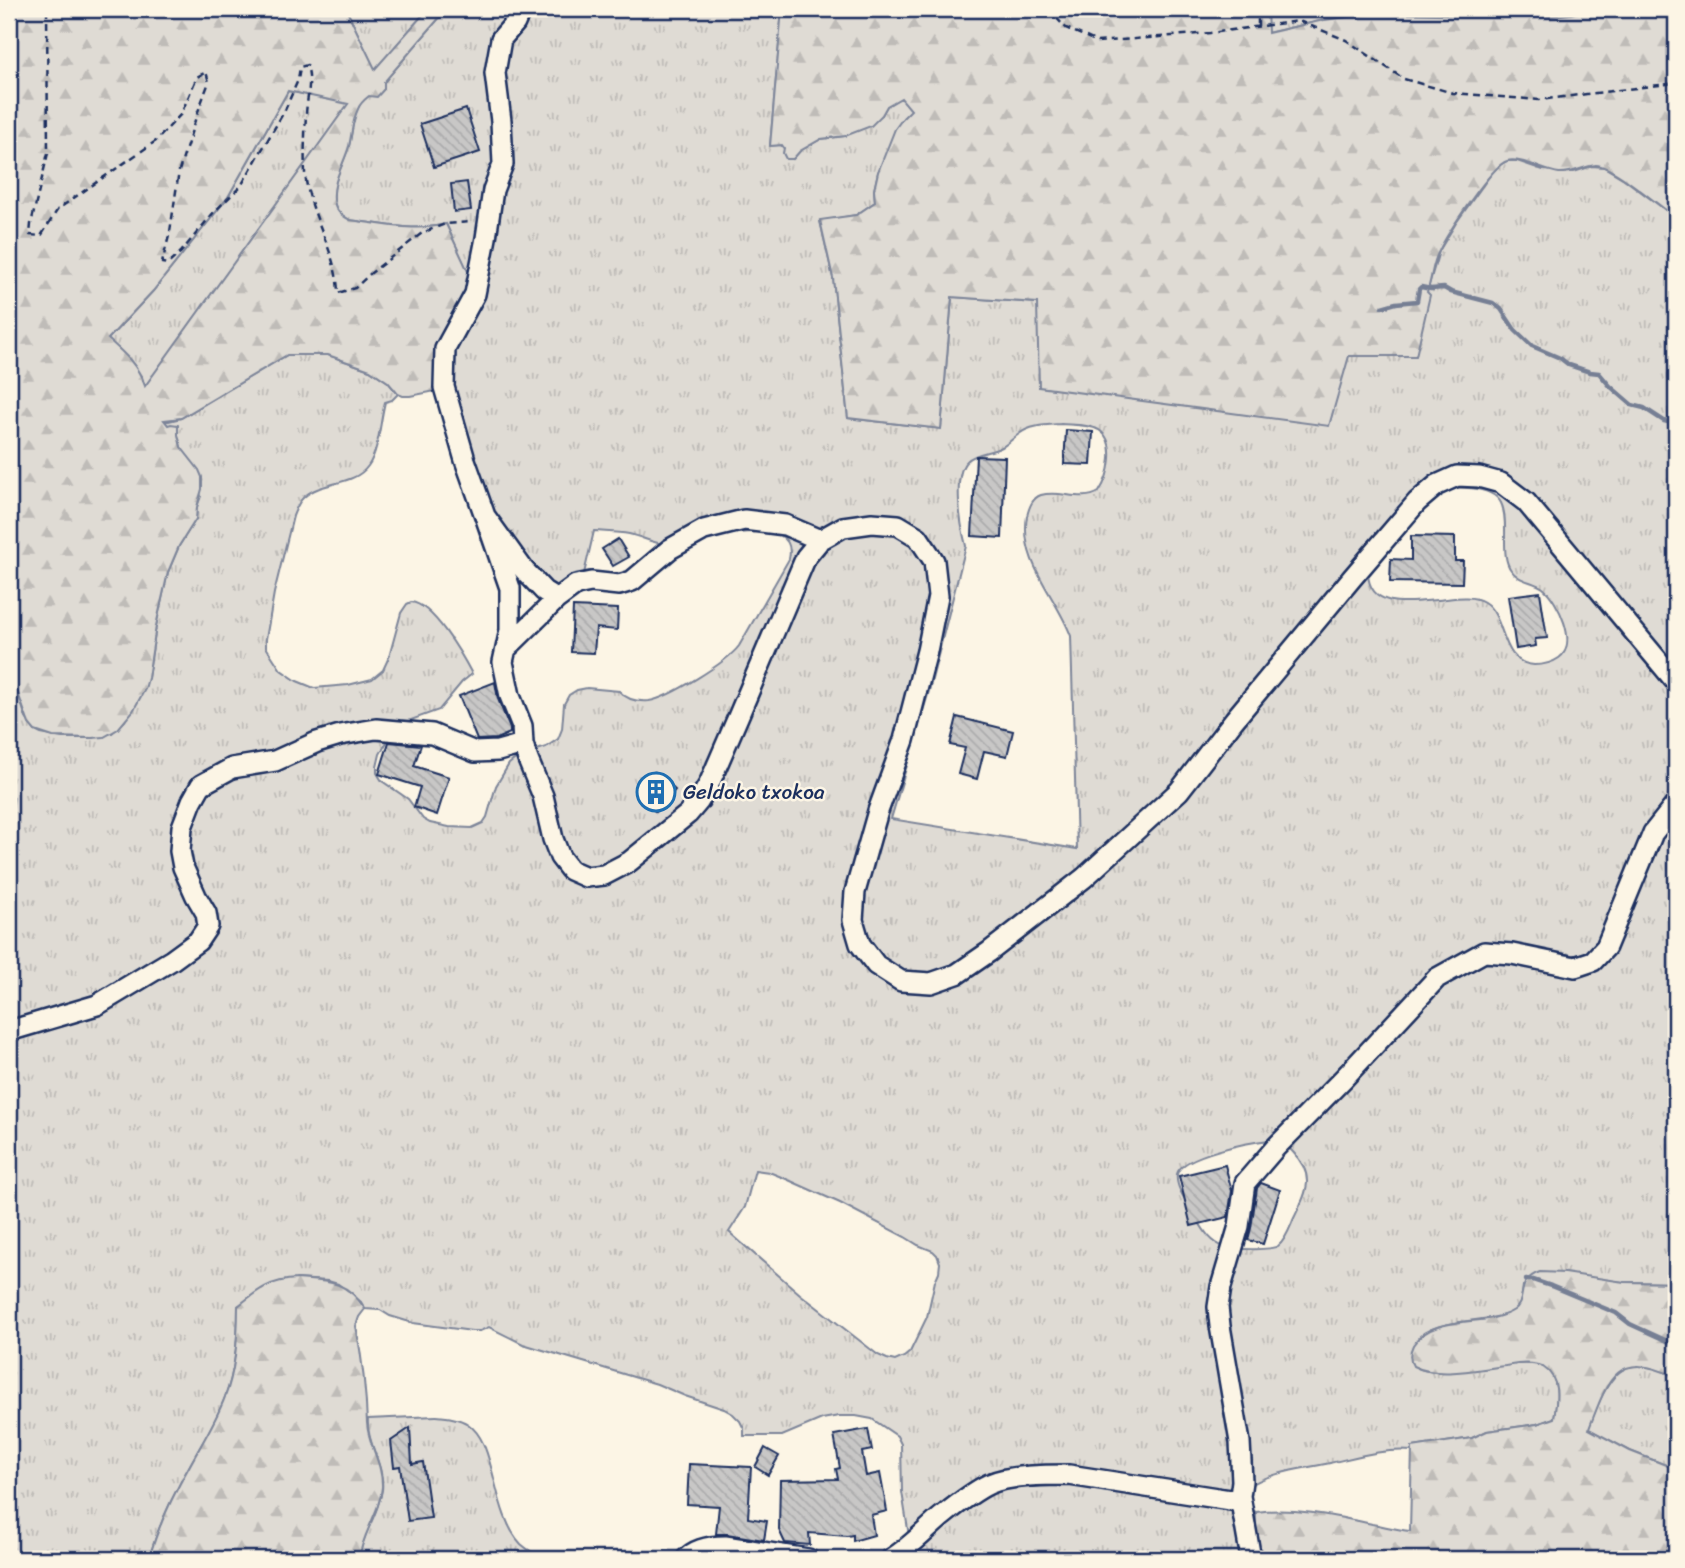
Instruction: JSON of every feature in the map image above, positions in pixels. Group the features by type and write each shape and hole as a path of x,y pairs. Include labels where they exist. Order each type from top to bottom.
{"street":[{"path":"521,9 515,23 501,39 495,73 503,164 493,190 475,294 445,349 444,387 465,460 510,588 510,630 503,662 510,696 522,726 523,744 543,796 559,858 570,870 586,877 604,875 629,862 688,814 699,801 709,784 806,557 820,540 843,527 872,523 898,525 918,537 934,561 938,596 927,652 904,740 877,811 855,892 852,919 860,944 876,965 901,982 931,983 957,974 1084,877 1150,819 1178,791 1417,502 1437,485 1457,476 1479,477 1501,483 1526,502 1676,682"},
{"path":"485,516 524,570 544,591 557,598"},
{"path":"506,649 557,598 576,585 591,582 619,585 632,581 670,549 704,530 744,520 785,525 820,540"},
{"path":"9,1031 97,1005 172,960 198,941 208,926 206,913 183,867 180,851 182,827 192,801 201,785 209,780 232,768 275,761 328,738 376,729 432,734 475,752 498,751 523,744"},
{"path":"1251,1559 1240,1496 1240,1442 1218,1307 1221,1287 1239,1226 1245,1183 1437,978 1484,952 1512,954 1575,967 1593,961 1606,947 1653,834 1676,804"},
{"path":"891,1559 970,1496 990,1483 1011,1479 1069,1475 1230,1500 1240,1496"},
{"path":"686,1559 712,1546 725,1546 808,1559"}],"path":[{"path":"47,9 48,153 30,224 30,235 41,236 58,209 156,141 181,114 197,77 206,72 209,82 179,171 170,232 162,263 168,264 241,186 285,110 298,80 300,67 307,65 310,76 306,114 306,174 315,213 338,275 338,293 355,288 422,233 445,224 488,221"},
{"path":"1048,9 1066,28 1097,42 1210,33 1299,21 1346,40 1404,79 1453,93 1539,100 1676,83"},
{"path":"1258,9 1258,27"}],"green space":[{"path":"9,9 346,9 375,69 428,9 447,9 384,82 384,89 377,97 369,96 360,105 334,193 337,210 350,220 411,227 446,224 473,282 451,347 441,390 403,396 370,370 328,355 287,355 181,418 164,420 168,425 178,425 181,447 199,470 202,489 196,519 179,546 168,572 148,678 133,711 118,729 104,737 53,737 35,731 29,724 13,684 9,689","holes":["288,91 348,104 145,386 125,354 108,339 153,291 228,197"]},
{"path":"346,9 428,9 375,70"},
{"path":"447,9 782,9 770,146 781,145 793,159 800,151 821,139 845,136 882,115 887,106 902,97 912,110 903,118 878,172 874,190 875,202 856,215 820,221 833,278 848,418 941,429 952,297 1037,303 1349,356 1427,292 1439,251 1456,223 1491,174 1507,161 1517,161 1543,170 1574,172 1592,166 1604,167 1676,218 1676,1283 1603,1280 1523,1286 1519,1305 1510,1313 1451,1323 1424,1333 1416,1341 1411,1362 1422,1370 1435,1372 1523,1364 1544,1367 1553,1377 1555,1384 1557,1398 1554,1418 1537,1424 1487,1431 1472,1438 1412,1447 1412,1451 1381,1452 1297,1469 1255,1483 1246,1488 1251,1510 1256,1512 1255,1559 896,1559 909,1536 902,1492 901,1444 897,1436 872,1419 839,1416 822,1419 782,1436 744,1436 740,1421 733,1414 657,1384 523,1344 489,1327 472,1331 413,1323 380,1310 365,1309 361,1302 338,1284 297,1279 238,1306 236,1352 225,1397 172,1499 149,1559 9,1559 9,819 14,798 9,794 9,689 12,684 18,693 26,718 35,731 41,734 62,738 92,738 112,733 125,721 148,678 168,572 179,546 196,519 201,496 181,447 177,425 168,425 163,420 181,418 287,355 328,355 370,370 388,382 398,394 385,402 377,444 368,466 354,477 311,492 297,506 274,593 266,647 281,670 297,681 314,688 348,685 372,679 383,670 401,613 407,604 411,602 420,605 428,611 454,643 472,674 439,710 405,722 391,735 380,754 377,773 382,781 408,799 423,819 430,823 472,828 483,823 496,786 509,764 519,756 546,747 558,739 562,729 564,704 569,695 577,690 587,688 619,691 633,700 649,701 711,670 739,646 789,559 790,549 786,540 771,533 726,534 667,544 629,534 594,531 583,578 566,598 560,611 533,590 510,551 479,478 462,410 457,402 441,390 473,283 446,224 410,227 350,220 339,212 335,204 335,186 358,109 367,98 384,89 384,82","holes":["1061,424 1095,428 1105,435 1110,451 1106,478 1099,492 1085,496 1041,495 1033,501 1027,516 1026,533 1034,564 1071,636 1077,849 891,819 929,691 966,546 959,502 962,468 971,458 1002,447 1023,431","1437,488 1472,488 1490,493 1503,507 1505,552 1509,567 1514,574 1543,588 1555,602 1567,633 1565,652 1547,663 1534,665 1523,662 1509,648 1497,617 1484,602 1467,598 1416,602 1384,599 1370,586 1368,574","1269,1140 1279,1142 1292,1151 1304,1168 1307,1184 1303,1200 1288,1233 1274,1248 1244,1249 1219,1245 1202,1228 1182,1194 1177,1179 1181,1167 1203,1155","755,1170 769,1172 840,1203 933,1251 940,1263 939,1272 927,1317 910,1352 895,1361 878,1355 800,1294 729,1232 745,1207"]},
{"path":"782,9 1267,9 1268,33 1324,20 1378,13 1552,16 1592,9 1676,9 1676,218 1624,179 1603,167 1596,165 1559,173 1512,160 1500,165 1470,201 1437,256 1427,292 1430,295 1416,356 1349,356 1329,426 1039,387 1037,303 952,297 941,429 848,418 833,278 820,220 856,215 875,202 874,190 878,172 895,129 911,110 901,98 887,106 871,126 845,136 821,139 800,151 793,159 786,159 782,145 770,146"},
{"path":"1267,9 1592,9 1552,16 1378,13 1324,20 1267,33"},
{"path":"288,91 349,103 145,387 142,377 108,339 153,291 228,197"},
{"path":"1540,1272 1624,1282 1676,1283 1676,1377 1640,1366 1618,1373 1602,1395 1589,1429 1630,1451 1676,1469 1676,1559 1255,1559 1256,1512 1314,1513 1410,1531 1412,1447 1472,1438 1487,1431 1537,1424 1554,1418 1557,1397 1555,1383 1549,1372 1539,1365 1524,1363 1446,1373 1413,1366 1410,1358 1413,1345 1422,1335 1433,1329 1490,1319 1514,1310 1527,1280"},
{"path":"297,1279 327,1282 343,1287 358,1299 365,1309 356,1326 368,1431 382,1478 382,1487 359,1559 149,1559 172,1499 225,1397 236,1352 238,1306 265,1287 279,1281"},
{"path":"1637,1365 1659,1369 1676,1377 1676,1469 1630,1451 1588,1429 1613,1378 1626,1368"},
{"path":"436,1416 461,1420 477,1433 486,1449 510,1527 521,1544 544,1559 359,1559 382,1490 381,1472 370,1437 368,1419"}],"building":[{"path":"466,109 480,152 434,167 420,124"},
{"path":"467,182 471,210 454,212 451,184"},
{"path":"1066,430 1093,432 1091,465 1064,464"},
{"path":"976,456 1005,457 1002,538 972,536"},
{"path":"1411,536 1455,537 1455,561 1463,561 1462,583 1390,582 1391,559 1411,560"},
{"path":"618,539 629,557 613,566 602,549"},
{"path":"1540,592 1547,638 1535,639 1536,646 1516,649 1508,596"},
{"path":"573,607 618,609 617,630 596,628 594,653 571,652"},
{"path":"495,682 510,733 496,739 477,740 459,696"},
{"path":"957,717 1013,731 1007,756 984,751 977,779 958,774 965,748 950,745"},
{"path":"389,742 421,745 414,766 449,777 437,815 414,807 420,787 379,774"},
{"name":"Geldoko txokoa","path":"655,772 675,790 656,812 636,794"},
{"path":"1225,1165 1232,1191 1228,1217 1191,1226 1179,1176"},
{"path":"1261,1183 1280,1190 1263,1244 1248,1240 1257,1188"},
{"path":"410,1428 412,1464 423,1462 431,1518 408,1521 400,1466 394,1467 391,1441"},
{"path":"868,1429 872,1450 862,1452 866,1476 880,1473 887,1511 871,1515 874,1535 853,1541 853,1535 809,1533 810,1545 785,1543 779,1530 780,1480 838,1479 836,1469 840,1468 834,1435"},
{"path":"765,1448 779,1456 768,1475 755,1467"},
{"path":"689,1464 751,1467 748,1518 767,1521 764,1540 716,1534 719,1506 687,1504"}],"waterway":[{"path":"1382,307 1417,301 1421,287 1444,288 1493,303 1532,346 1560,358 1569,365 1599,373 1632,405 1676,424"},
{"path":"1526,1280 1551,1286 1616,1313 1630,1324 1676,1345"}],"place":[{"name":"Geldoko txokoa","path":"656,792"}]}
